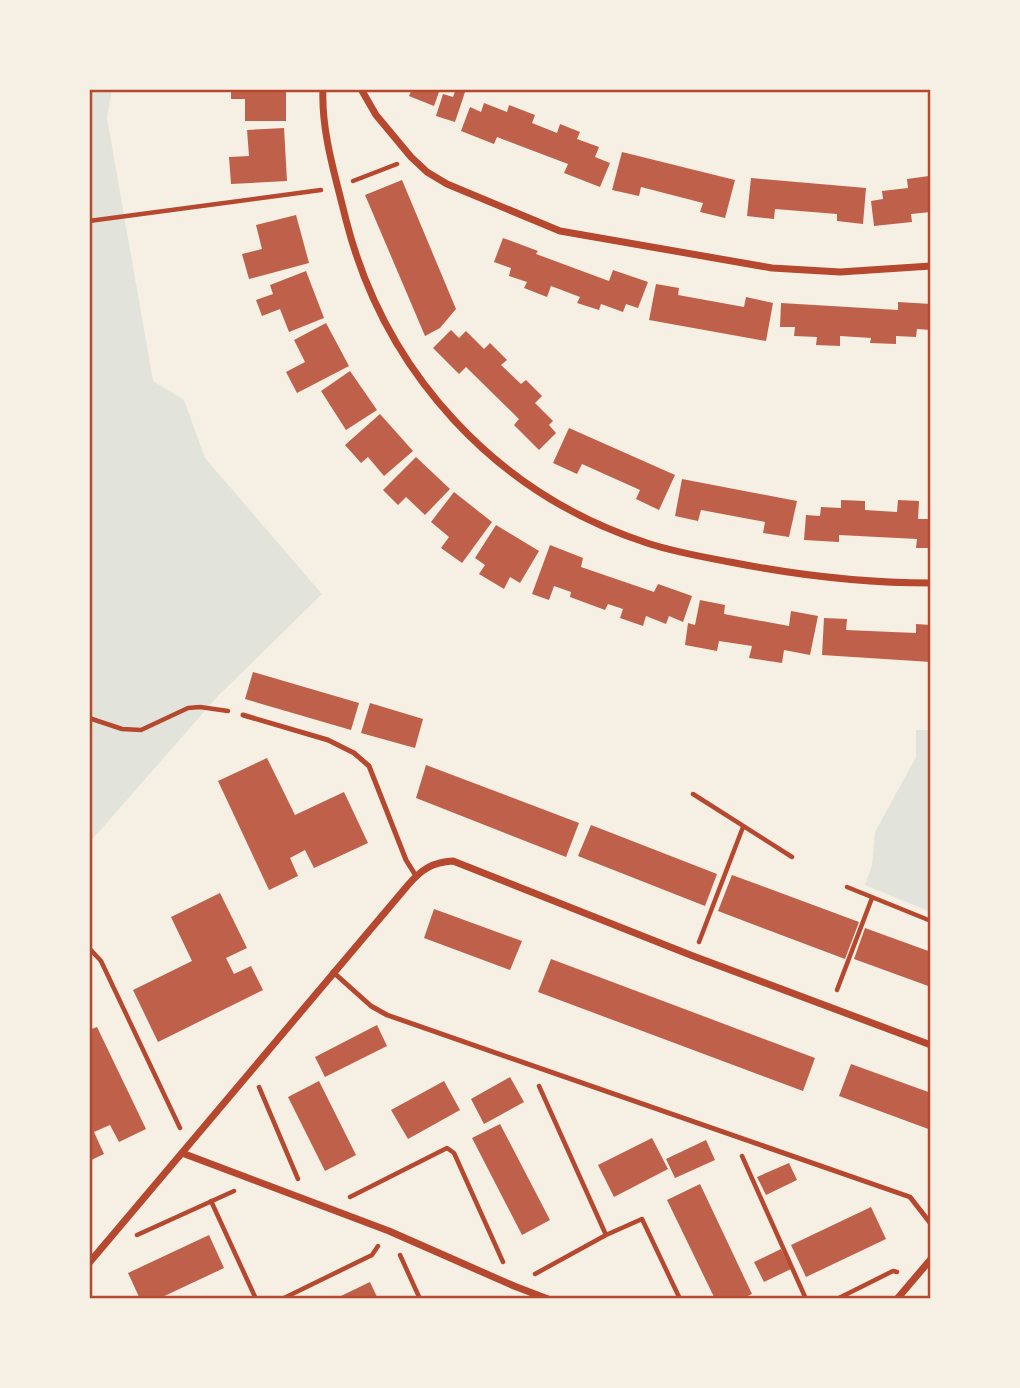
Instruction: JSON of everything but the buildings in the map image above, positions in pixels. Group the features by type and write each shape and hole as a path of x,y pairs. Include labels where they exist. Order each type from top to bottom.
{"street":[{"path":"323,89 326,133 338,187 356,256 372,296 389,332 413,372 470,438 542,494 624,535 683,552 764,569 823,577 931,583"},
{"path":"361,89 376,115 411,157 447,184 560,231 772,268 839,272 931,266"},
{"path":"89,1263 416,876 436,863 453,861 693,956 931,1045"},
{"path":"182,1153 389,1231 548,1299"},
{"path":"897,1299 931,1259"}],"lane":[{"path":"243,715 328,740 354,753 369,766 406,860 416,876"},
{"path":"333,972 371,1006 387,1015 909,1197 931,1224"}],"path":[{"path":"89,221 338,187 411,157"},
{"path":"89,718 122,729 141,730 188,708 200,707 243,715"},
{"path":"693,794 792,857"},
{"path":"693,956 743,827"},
{"path":"847,887 931,921"},
{"path":"831,1007 872,898"},
{"path":"89,948 101,961 180,1128 194,1139"},
{"path":"529,1064 606,1235"},
{"path":"251,1069 300,1182"},
{"path":"733,1135 806,1299"},
{"path":"326,1209 447,1148 454,1153 514,1286 606,1235 642,1219 680,1299"},
{"path":"135,1236 254,1182"},
{"path":"211,1201 256,1299"},
{"path":"282,1299 372,1255 389,1231"},
{"path":"389,1231 420,1299"},
{"path":"837,1299 894,1271 914,1279"}],"shaded area":[{"path":"89,89 112,89 107,118 153,381 184,400 205,458 322,594 217,697 89,843"},
{"path":"916,730 931,730 931,912 865,885 872,865 875,832 916,757"}]}
